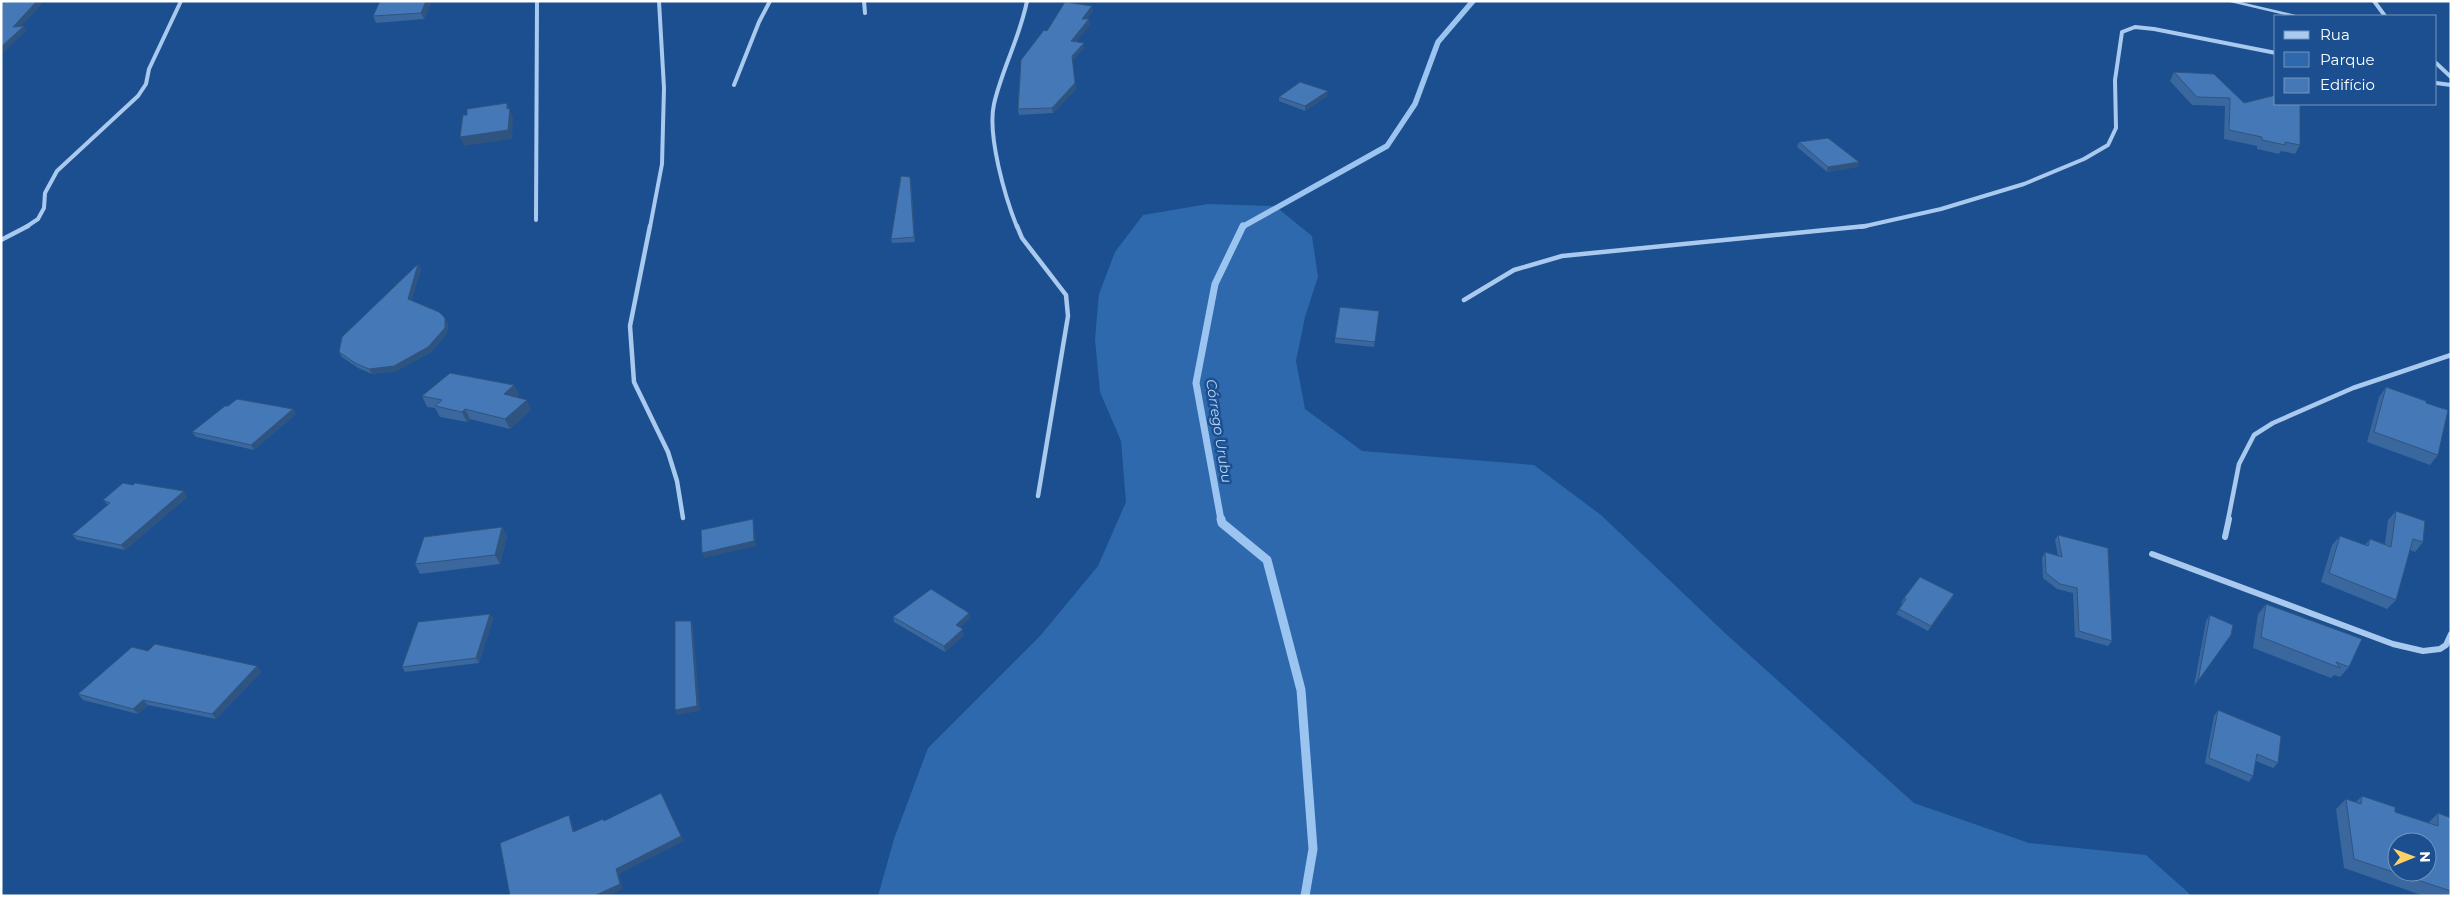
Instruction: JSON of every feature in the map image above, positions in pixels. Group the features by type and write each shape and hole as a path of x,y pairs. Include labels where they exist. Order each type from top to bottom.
{"street":[{"path":"1,240 20,231 38,219 44,208 45,193 57,171 138,96 146,84 150,69 181,1"},
{"path":"536,220 537,1"},
{"path":"659,1 659,34 664,88 662,164 630,326 631,355 634,382 668,452 677,481 683,518"},
{"path":"734,85 759,22 770,1"},
{"path":"864,1 865,13"},
{"path":"1027,1 1022,25 994,104 992,133 1010,210 1022,238 1066,295 1068,316 1038,496"},
{"path":"2374,1 2385,15"},
{"path":"1464,300 1514,270 1562,256 1853,229 1941,209 2032,181 2084,159 2108,145 2116,128 2115,80 2122,32 2129,28 2154,29 2274,53"},
{"path":"2437,64 2451,77"},
{"path":"2437,83 2451,86"},
{"path":"2225,537 2239,464 2254,435 2273,423 2353,388 2451,355"},
{"path":"2152,554 2377,640 2410,649 2438,649 2446,645 2451,634"}],"lane":[{"path":"2231,1 2290,15"}],"green space":[{"path":"1208,204 1275,206 1312,236 1318,277 1305,317 1296,361 1305,409 1362,451 1534,465 1601,515 1726,634 1914,803 2029,843 2146,855 2192,896 878,896 894,839 928,748 1040,636 1098,566 1126,502 1121,441 1100,392 1095,339 1099,294 1115,252 1143,215"}],"building":[{"path":"37,1 13,27 24,26 1,47 1,2"},
{"path":"380,1 426,1 421,13 373,16"},
{"path":"1065,2 1092,6 1082,19 1089,19 1071,41 1084,43 1072,56 1075,83 1052,108 1018,109 1021,60 1044,30 1047,31"},
{"path":"2174,72 2214,74 2244,103 2274,96 2274,105 2300,105 2300,145 2285,142 2285,145 2262,140 2262,137 2229,130 2230,98 2197,97"},
{"path":"1300,82 1328,91 1305,106 1279,97"},
{"path":"507,103 507,109 510,108 508,130 460,137 463,115 467,115 467,109"},
{"path":"1828,138 1859,162 1828,167 1799,142"},
{"path":"901,176 910,177 914,237 891,239"},
{"path":"418,264 408,299 439,312 445,318 445,328 428,347 394,366 369,369 355,363 339,352 342,337"},
{"path":"1340,307 1379,311 1375,342 1335,338"},
{"path":"450,373 514,385 504,394 527,400 505,419 465,409 462,412 435,406 442,400 422,396"},
{"path":"2386,387 2448,410 2438,455 2374,432"},
{"path":"237,399 293,409 251,445 192,432"},
{"path":"123,483 133,485 135,483 184,491 121,545 72,535 110,503 103,500"},
{"path":"2396,511 2425,521 2423,542 2413,539 2396,600 2329,573 2340,536 2368,546 2370,539 2391,547"},
{"path":"753,519 754,541 702,553 701,530"},
{"path":"502,527 495,555 415,564 424,537"},
{"path":"2058,535 2108,548 2112,641 2079,631 2077,588 2060,584 2046,573 2045,552 2062,557"},
{"path":"1920,577 1954,594 1931,626 1899,609 1906,599 1904,598"},
{"path":"931,589 969,613 956,625 963,629 944,646 893,617"},
{"path":"2266,604 2362,639 2349,667 2336,662 2340,668 2261,637"},
{"path":"490,614 476,658 402,667 418,622"},
{"path":"2210,615 2233,625 2231,635 2198,681"},
{"path":"675,621 691,621 697,706 675,710"},
{"path":"155,644 257,666 212,714 143,700 133,709 78,694 132,647 148,651"},
{"path":"2218,710 2281,736 2278,763 2257,754 2253,776 2209,758"},
{"path":"661,793 681,836 616,869 620,884 594,896 510,896 500,843 569,815 573,832 603,819 604,821"},
{"path":"2362,796 2395,807 2395,812 2438,826 2438,813 2451,818 2451,891 2424,882 2437,882 2437,832 2387,832 2387,870 2354,859 2346,799 2361,804"}],"waterway":[{"name":"Córrego Urubu","path":"1243,227 1387,146 1415,104 1438,42 1473,1"},
{"name":"Córrego Urubu","path":"1221,520 1196,383 1215,284 1243,227"},
{"name":"Córrego Urubu","path":"1221,519 1222,523 1267,560 1301,690 1313,849 1305,896"}]}
